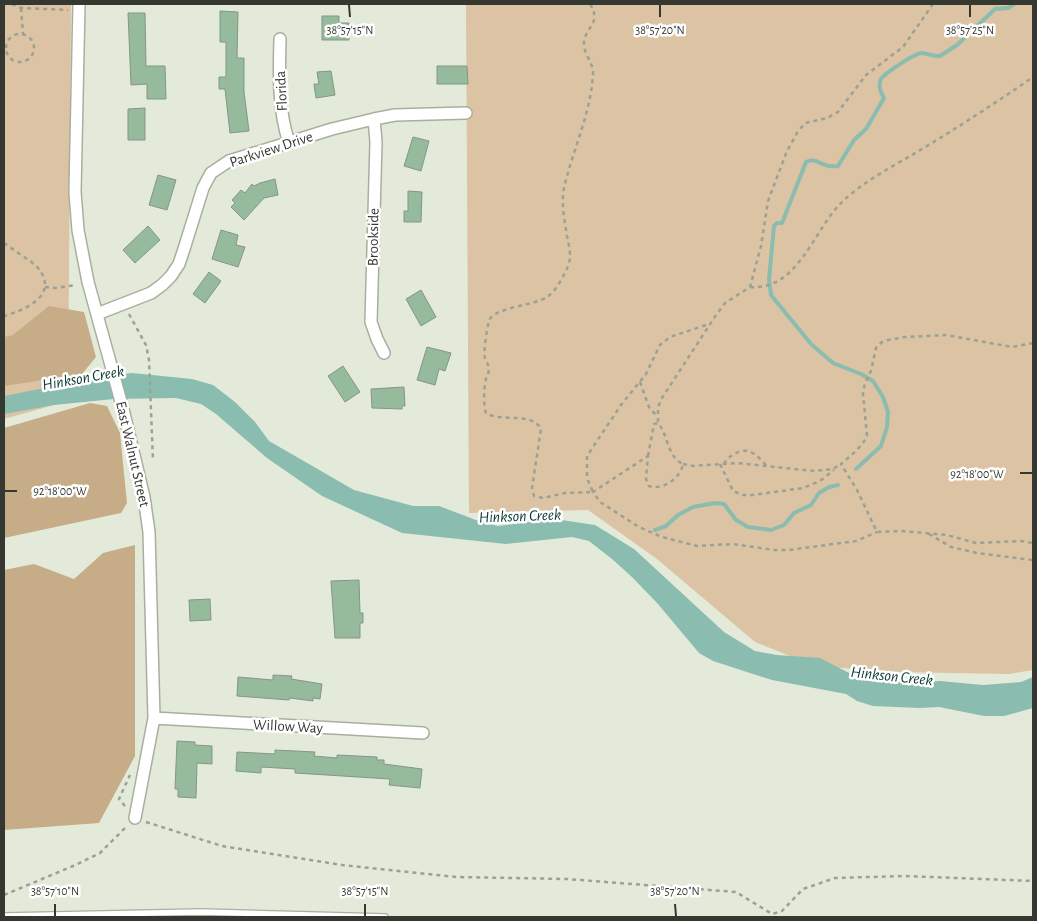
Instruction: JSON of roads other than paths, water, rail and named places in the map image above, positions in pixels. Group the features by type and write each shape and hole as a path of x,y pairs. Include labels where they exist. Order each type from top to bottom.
{"street":[{"name":"East Walnut Street","path":"79,7 75,192 78,230 88,282 123,409 144,497 149,532 154,718 135,818"},
{"name":"Florida","path":"280,39 280,104 283,124 289,143"},
{"name":"Parkview Drive","path":"97,314 150,293 171,276 179,264 204,188 212,173 229,161 374,119 395,115 466,113"},
{"name":"Brookside","path":"374,119 376,142 371,322 384,353"},
{"name":"Willow Way","path":"154,718 422,733"}],"lane":[{"path":"4,916 202,912 384,917"}],"water":[{"path":"132,373 192,379 213,385 235,402 255,422 269,441 354,490 413,506 439,506 498,526 555,519 595,525 634,549 724,632 755,651 777,655 820,658 855,676 905,683 940,681 983,685 1021,682 1033,677 1033,708 1004,716 984,716 939,707 873,706 857,701 846,694 772,680 713,661 699,653 658,604 632,577 589,541 572,537 506,544 402,533 322,496 267,458 216,414 201,404 176,398 114,399 54,405 4,414 4,396 90,379"}],"waterway":[{"path":"856,469 881,446 887,427 888,412 883,397 873,381 833,363 811,344 771,295 769,279 774,226 777,223 782,223 806,162 814,161 828,166 838,166 854,140 866,129 884,98 880,84 884,76 917,54 924,53 940,56 957,45 995,9 1008,8 1014,4"},
{"path":"655,530 666,526 678,515 693,507 715,503 724,504 736,520 748,527 771,530 784,525 794,513 811,505 819,493 829,487 838,485"}],"water label":[{"name":"Hinkson Creek","path":"83,377"},
{"name":"Hinkson Creek","path":"520,515"},
{"name":"Hinkson Creek","path":"892,675"}]}
